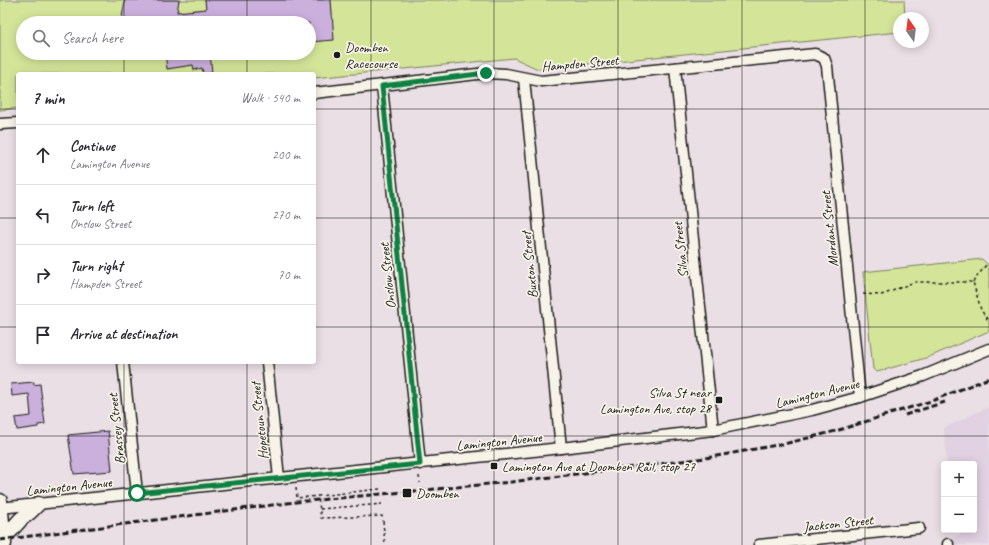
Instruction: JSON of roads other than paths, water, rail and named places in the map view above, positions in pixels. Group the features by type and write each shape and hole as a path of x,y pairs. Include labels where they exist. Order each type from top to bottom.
{"main road":[{"path":"4,541 21,518 38,504"},
{"path":"0,506 4,541"}],"street":[{"name":"Hampden Street","path":"316,92 382,86 486,73 506,74 524,79 541,81 815,54 824,58"},
{"name":"Mordant Street","path":"824,58 827,66 860,397"},
{"name":"Silva Street","path":"675,68 713,430"},
{"name":"Buxton Street","path":"524,79 562,448"},
{"name":"Onslow Street","path":"382,86 420,464"},
{"path":"0,124 16,123"},
{"name":"Lamington Avenue","path":"0,506 38,504 420,464 713,430 812,410 860,397 923,376 989,349"},
{"name":"Brassey Street","path":"124,364 137,493"},
{"name":"Hopetoun Street","path":"267,364 279,478"},
{"name":"Jackson Street","path":"760,545 919,528"}],"railway":[{"path":"0,540 296,502 511,482 706,458 788,443 836,431 934,400 989,378"},
{"path":"905,415 945,402"}],"place":[{"name":"Doomben Racecourse","path":"337,55"},
{"name":"Silva St near Lamington Ave, stop 28","path":"719,400"},
{"name":"Lamington Ave at Doomben Rail, stop 27","path":"494,466"},
{"name":"Doomben","path":"407,493"}]}
